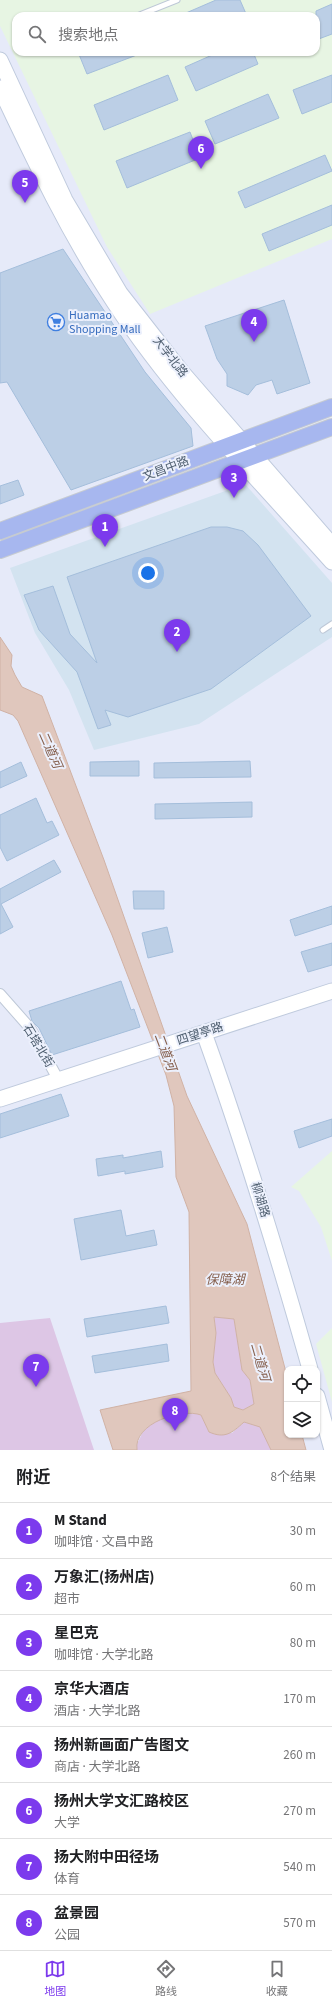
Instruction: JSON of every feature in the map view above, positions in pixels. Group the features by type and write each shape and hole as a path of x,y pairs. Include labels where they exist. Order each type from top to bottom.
{"main road":[{"name":"文昌中路","path":"0,531 332,407"},
{"name":"文昌中路","path":"0,550 332,427"}],"street":[{"name":"大学北路","path":"0,60 66,200 120,293 181,371 234,444"},
{"name":"大学北路","path":"0,88 54,203 114,302 172,381 332,545"},
{"name":"大学北路","path":"248,459 332,562"},
{"name":"四望亭路","path":"0,1099 332,991"},
{"name":"石塔北街","path":"0,994 30,1028 59,1081"},
{"name":"柳湖路","path":"204,1033 242,1142 309,1366"},
{"path":"319,1402 332,1450"}],"lane":[{"path":"147,12 177,0"},
{"path":"323,630 332,624"}],"shaded area":[{"path":"0,0 332,0 332,239 150,314 107,247 15,56 320,56 320,12 12,12 12,51 0,26"},
{"path":"245,484 332,583 332,637 199,724 94,750 69,690 35,633 10,568"},
{"path":"332,1151 332,1261 321,1227 299,1191 291,1187"},
{"path":"214,1317 234,1319 242,1370 250,1380 254,1404 243,1410 234,1407 231,1398 215,1373 213,1362 216,1333"},
{"path":"50,1318 94,1450 0,1450 0,1323"},
{"path":"332,1328 332,1402 316,1344"},
{"path":"193,1412 201,1415 209,1432 232,1433 244,1422 260,1426 271,1450 137,1450 137,1445 144,1431 149,1426 162,1419"}],"water":[{"path":"0,637 12,655 11,666 22,687 42,696 104,860 187,1096 247,1224 284,1366 284,1438 303,1438 306,1450 271,1450 260,1427 244,1422 228,1434 215,1434 209,1432 201,1415 193,1413 171,1416 150,1425 138,1440 137,1450 113,1450 100,1410 191,1391 189,1212 176,1177 174,1106 166,1075 112,935 18,721 13,715 0,710","holes":["214,1317 234,1319 242,1370 250,1380 254,1404 243,1410 234,1407 231,1398 215,1373 213,1362 216,1333"]}],"building":[{"path":"216,0 240,0 245,12 188,12"},
{"path":"332,4 332,34 320,38 320,12 316,11"},
{"path":"80,56 134,56 87,74"},
{"path":"210,56 255,56 258,64 196,91 185,67"},
{"path":"168,75 178,100 104,130 94,105"},
{"path":"332,75 332,102 302,114 293,90"},
{"path":"268,94 279,118 215,144 205,121"},
{"path":"190,132 200,158 127,188 116,161"},
{"path":"325,155 332,171 245,208 238,192"},
{"path":"332,205 332,225 269,251 262,234"},
{"name":"Huamao Shopping Mall","path":"63,249 145,372 191,428 193,446 71,490 7,382 0,383 0,273"},
{"path":"284,300 310,383 277,394 272,380 256,385 248,395 227,386 227,374 217,359 205,326"},
{"path":"18,480 24,495 0,504 0,486"},
{"path":"211,527 227,527 243,531 258,545 311,616 211,689 128,717 105,710 111,725 98,729 77,672 39,630 24,595 53,586 70,634 97,663 67,577"},
{"path":"139,761 139,776 90,776 90,762"},
{"path":"250,761 251,777 154,778 154,763"},
{"path":"21,762 27,776 0,788 0,772"},
{"path":"36,798 47,823 52,821 59,835 7,861 0,847 0,815"},
{"path":"252,802 252,817 155,819 155,804"},
{"path":"54,860 61,872 1,904 13,927 0,934 0,889"},
{"path":"133,891 164,891 164,909 134,909"},
{"path":"332,906 332,924 295,936 290,920"},
{"path":"167,927 173,952 148,958 142,933"},
{"path":"332,943 332,965 308,972 301,952"},
{"path":"121,981 131,1010 134,1009 140,1027 52,1055 39,1028 32,1021 29,1011"},
{"path":"61,1094 69,1116 0,1138 0,1114"},
{"path":"332,1119 332,1136 299,1148 294,1131"},
{"path":"161,1151 163,1167 125,1174 125,1171 98,1176 96,1159 123,1155 123,1158"},
{"path":"121,1210 126,1236 154,1230 157,1245 81,1260 74,1219"},
{"path":"166,1306 169,1323 87,1337 84,1319"},
{"path":"167,1344 169,1361 95,1373 92,1356"}],"place":[{"name":"扬州大学文汇路校区","path":"201,169"},
{"name":"扬州新画面广告图文","path":"25,203"},
{"name":"Huamao Shopping Mall","path":"56,322"},
{"name":"京华大酒店","path":"254,342"},
{"name":"星巴克","path":"234,498"},
{"name":"M Stand","path":"105,547"},
{"name":"万象汇(扬州店)","path":"177,652"},
{"name":"扬大附中田径场","path":"36,1387"},
{"name":"盆景园","path":"175,1431"}],"water label":[{"name":"二道河","path":"50,750"},
{"name":"二道河","path":"165,1052"},
{"name":"保障湖","path":"225,1280"},
{"name":"二道河","path":"260,1362"}]}
